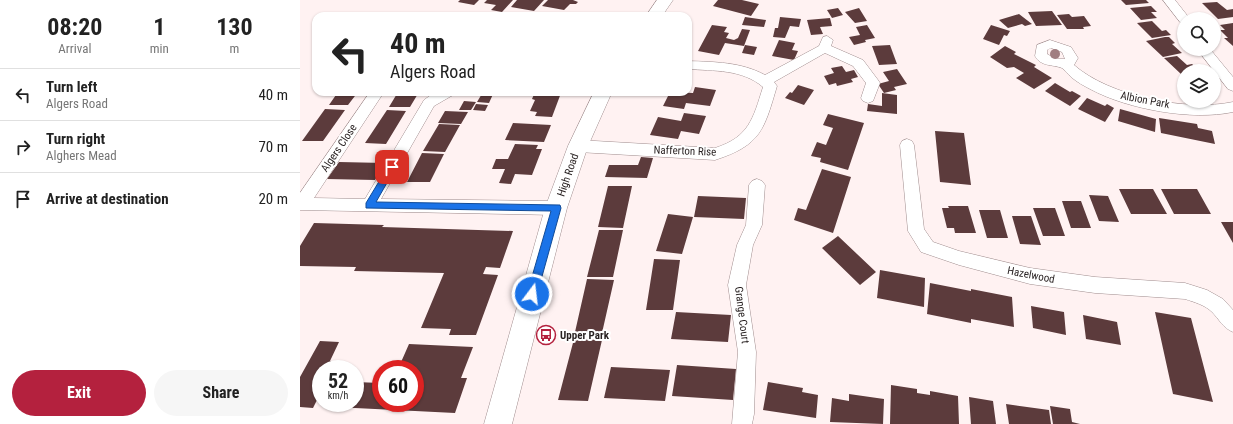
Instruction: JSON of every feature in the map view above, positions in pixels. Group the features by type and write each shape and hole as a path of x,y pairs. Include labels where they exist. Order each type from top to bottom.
{"main road":[{"path":"657,12 665,0"},
{"name":"High Road","path":"498,424 556,208 578,146 601,96"}],"street":[{"path":"1169,0 1178,12"},
{"path":"692,65 732,68 751,73 765,81 826,44 858,63 873,83 868,98"},
{"path":"1209,56 1233,86"},
{"name":"Albion Park","path":"1065,64 1072,71 1098,87 1121,97 1197,109 1233,106"},
{"name":"Nafferton Rise","path":"578,146 715,154 734,149 751,136 759,122 770,86 765,81"},
{"name":"Algers Close","path":"301,204 374,96"},
{"path":"369,206 430,102 439,96"},
{"name":"Hazelwood","path":"907,145 916,231 927,247 959,258 1030,276 1095,285 1185,291 1202,296 1217,305 1233,323"},
{"name":"Grange Court","path":"742,424 744,414 746,352 743,317 737,285 745,245 754,225 757,185"},
{"path":"301,204 556,208"}],"building":[{"path":"460,0 479,0 474,5 458,2"},
{"path":"487,0 513,0 502,12 491,10 496,5 484,3"},
{"path":"517,0 544,0 534,11 511,7"},
{"path":"548,0 573,0 578,2 576,4 570,4 564,10 542,6"},
{"path":"718,0 742,0 759,4 751,16 713,6"},
{"path":"1121,0 1146,0 1149,3 1126,5"},
{"path":"1217,2 1227,10 1233,9 1233,17 1221,19 1221,12 1211,12 1202,3"},
{"path":"1151,6 1157,12 1151,12 1157,18 1141,20 1130,8"},
{"path":"838,8 843,15 832,18 827,10"},
{"path":"859,8 867,21 855,23 845,12"},
{"path":"1052,11 1062,25 1036,26 1028,12"},
{"path":"1019,14 1032,24 1025,26 1022,24 1008,28 999,20"},
{"path":"1069,14 1072,17 1084,16 1091,26 1083,27 1084,29 1067,29 1057,15"},
{"path":"745,17 766,20 764,27 742,25"},
{"path":"780,17 801,19 799,27 790,26 785,38 773,37 775,28 778,28"},
{"path":"830,18 832,26 820,27 823,34 811,35 807,20"},
{"path":"1152,21 1162,31 1166,30 1171,35 1152,38 1137,23"},
{"path":"1233,23 1233,46 1224,38 1228,38 1221,31 1225,30 1221,25"},
{"path":"712,25 727,27 724,32 729,33 726,38 734,40 738,38 742,29 750,30 744,46 725,43 719,55 698,51"},
{"path":"867,25 875,38 865,40 866,42 854,45 849,37 860,35 856,27"},
{"path":"991,25 1010,31 1007,36 1004,35 999,45 983,39"},
{"path":"1169,37 1175,43 1172,44 1177,48 1177,54 1163,57 1146,41"},
{"path":"779,40 795,43 792,50 798,51 794,60 772,56"},
{"path":"745,45 757,47 754,55 742,53"},
{"path":"890,45 897,64 879,65 872,46"},
{"path":"1005,46 1016,52 1014,54 1036,65 1034,67 1052,78 1034,89 1016,78 1024,73 1014,67 1007,68 990,57"},
{"path":"1177,56 1186,64 1177,64 1177,70 1164,58"},
{"path":"842,66 846,72 854,70 858,77 851,79 853,82 837,86 836,83 829,85 824,76 834,73 831,68"},
{"path":"897,69 907,84 894,87 896,90 884,93 878,84 889,81 883,72"},
{"path":"1055,83 1070,92 1072,91 1081,96 1070,106 1045,91"},
{"path":"798,85 814,90 804,105 785,98 790,92 792,93"},
{"path":"695,87 716,90 710,106 686,103 684,109 663,106 668,96 692,96"},
{"path":"882,93 897,95 897,114 867,111 868,104 882,106"},
{"path":"335,96 355,96 348,105 329,105"},
{"path":"396,96 417,96 410,107 389,107"},
{"path":"481,96 492,96 489,103 477,102"},
{"path":"533,96 560,96 552,117 535,116 537,112 530,111 535,100 532,99"},
{"path":"1087,98 1105,106 1107,104 1114,108 1105,122 1078,109"},
{"path":"464,101 476,102 471,110 459,110"},
{"path":"476,104 488,105 485,111 473,110"},
{"path":"325,109 345,110 323,141 302,141"},
{"path":"1120,109 1156,119 1155,132 1118,121"},
{"path":"387,110 406,111 386,144 365,143"},
{"path":"445,111 468,112 461,124 438,123"},
{"path":"684,113 706,116 699,134 681,131 678,139 650,135 658,117 681,121"},
{"path":"828,114 864,123 848,170 820,162 821,158 811,156 817,142 826,145 833,128 823,125"},
{"path":"1159,118 1197,124 1198,128 1212,131 1215,144 1161,133"},
{"path":"513,123 551,125 544,142 505,140"},
{"path":"439,124 460,125 445,152 423,151"},
{"path":"935,131 964,133 971,185 940,182"},
{"path":"515,144 538,145 536,149 542,149 532,175 515,174 511,184 499,183 505,169 492,169 496,159 508,159"},
{"path":"422,153 444,154 430,182 407,182"},
{"path":"641,157 653,158 647,178 605,177 609,165 638,165"},
{"path":"339,162 385,163 375,180 327,179"},
{"path":"822,169 851,177 833,233 794,220 798,208 806,210"},
{"path":"608,186 632,186 623,228 598,227"},
{"path":"1119,189 1153,189 1167,214 1131,214"},
{"path":"1161,189 1197,189 1211,214 1174,214"},
{"path":"1089,195 1108,196 1119,222 1099,221"},
{"path":"698,196 746,198 744,219 694,217"},
{"path":"1062,201 1081,201 1091,228 1071,228"},
{"path":"948,206 968,206 976,233 955,233 954,228 947,228 942,208 949,208"},
{"path":"1033,208 1055,208 1065,236 1043,236"},
{"path":"979,210 1000,210 1008,238 987,238"},
{"path":"668,214 693,217 682,254 656,251"},
{"path":"1012,216 1031,216 1041,245 1020,244"},
{"path":"1221,222 1233,222 1233,243"},
{"path":"314,223 384,225 382,227 513,231 500,268 486,267 483,274 498,275 476,335 449,335 451,329 421,328 444,273 354,271 356,267 300,266 300,246"},
{"path":"599,230 623,230 613,277 587,277"},
{"path":"838,236 876,272 860,285 822,248"},
{"path":"654,259 680,260 673,310 646,310"},
{"path":"880,270 925,278 924,307 877,298"},
{"path":"587,279 614,280 602,333 575,332"},
{"path":"930,283 1012,297 1014,327 971,319 971,323 927,314"},
{"path":"1031,306 1064,312 1066,335 1033,328"},
{"path":"676,312 731,315 728,342 671,339"},
{"path":"1155,312 1191,318 1213,402 1173,394"},
{"path":"1083,315 1117,322 1121,345 1086,339"},
{"path":"574,339 602,340 588,401 558,400"},
{"path":"320,341 339,342 330,360 312,360 312,408 300,407 300,377"},
{"path":"409,344 473,347 461,378 467,378 455,413 424,411 424,360 402,360"},
{"path":"677,365 736,369 733,400 672,396"},
{"path":"611,367 670,370 665,401 604,398"},
{"path":"364,382 372,383 372,409 364,408"},
{"path":"768,382 803,388 802,392 818,395 816,418 763,410"},
{"path":"891,385 917,389 917,393 930,395 930,391 958,396 959,424 890,424"},
{"path":"849,394 884,399 883,424 830,422 832,398 849,401"},
{"path":"969,397 993,401 996,424 971,424"},
{"path":"1006,404 1049,410 1051,424 1009,424"},
{"path":"1050,406 1070,409 1072,422 1080,424 1053,424"}],"place":[{"name":"Upper Park","path":"546,335"}],"route":[{"path":"392,167 369,206 556,208 532,294"}]}
